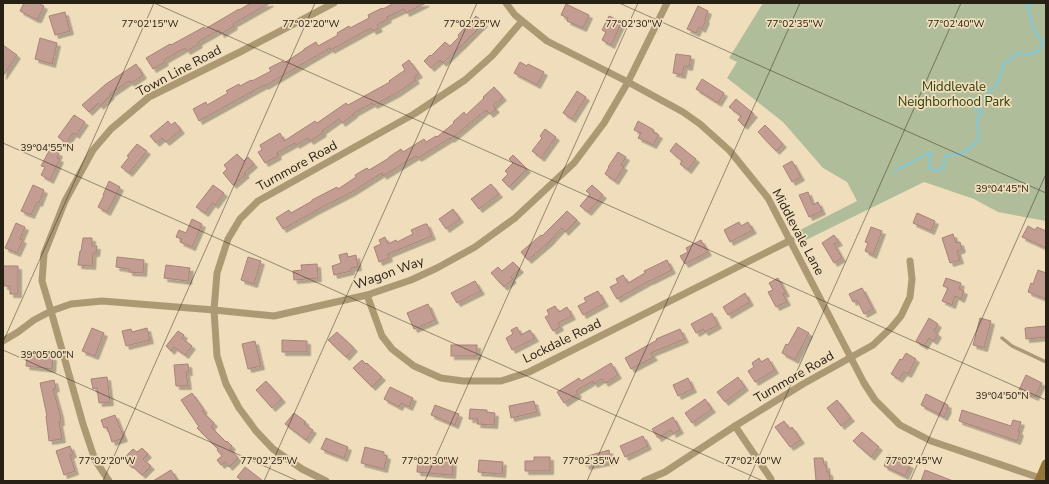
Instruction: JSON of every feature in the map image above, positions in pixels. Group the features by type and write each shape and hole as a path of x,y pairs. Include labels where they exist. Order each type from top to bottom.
{"main road":[{"path":"1042,480 1046,464"}],"street":[{"name":"Town Line Road","path":"109,481 95,460 83,424 42,281 44,254 65,201 94,150 111,130 149,97 334,3"},
{"name":"Middlevale Lane","path":"506,3 515,15 547,41 628,82 689,116 730,150 768,198 864,384 875,400 900,425 931,441 1042,480"},
{"name":"Wagon Way","path":"3,341 34,320 51,311 71,304 102,301 274,316 367,295 411,280 437,268 475,247 515,218 574,163 604,123 628,82 667,3"},
{"name":"Turnmore Road","path":"326,481 302,469 273,449 256,431 239,408 226,384 217,356 214,310 217,273 228,239 240,219 258,201 414,114 465,80 492,56 522,21"},
{"name":"Lockdale Road","path":"367,295 382,336 392,348 414,366 441,378 463,382 501,381 529,372 790,240"},
{"name":"Turnmore Road","path":"644,481 666,472 735,426 803,384 873,345 901,316 910,297 912,279 910,261"},
{"path":"735,426 771,479"}],"lane":[{"path":"1002,338 1012,346 1046,362"}],"green space":[{"name":"Middlevale Neighborhood Park","path":"763,3 1046,3 1046,221 998,212 974,199 924,182 806,240 800,230 857,201 847,182 823,168 783,122 727,78 737,62 729,58"}],"building":[{"path":"24,3 38,3 44,6 38,19 35,19 20,11"},
{"path":"251,3 270,3 233,24 234,26 221,34 219,30 198,42 199,44 187,51 185,48 164,60 165,62 153,69 146,58 204,27 205,29"},
{"path":"394,3 426,3 406,13 404,9 387,17 388,19 377,25 379,28 373,31 371,28 331,50 330,48 265,86 264,85 199,121 193,109 206,102 207,105 228,93 226,91 239,84 240,86 251,80 252,81 271,71 269,68 283,61 284,63 316,42 318,46 338,35 337,33 349,26 350,28 369,18 368,15"},
{"path":"566,4 589,15 583,28 567,21 568,18 561,15"},
{"path":"698,6 708,11 702,29 699,27 696,33 687,29"},
{"path":"65,12 70,31 55,35 49,16"},
{"path":"476,16 484,23 443,63 440,60 431,68 424,61 445,42 450,46"},
{"path":"609,16 622,22 611,45 602,40 606,32 602,30"},
{"path":"40,38 57,43 52,64 35,59"},
{"path":"3,45 17,55 3,76"},
{"path":"676,54 691,56 689,67 684,66 682,75 673,73"},
{"path":"409,60 419,74 414,77 416,80 397,93 374,105 372,103 354,113 342,123 339,119 322,131 323,133 310,141 308,138 296,145 295,143 277,153 278,156 265,163 258,152 262,150 260,145 280,133 284,141 315,121 317,123 346,103 348,105 390,82 389,81 405,70 402,65"},
{"path":"520,62 527,66 528,64 544,72 537,85 514,73"},
{"path":"136,64 143,75 131,83 129,81 110,94 111,95 100,106 98,103 89,112 82,105 106,84"},
{"path":"702,79 724,93 718,103 696,89"},
{"path":"494,87 503,97 493,106 496,109 490,114 486,110 451,139 450,138 418,158 416,156 383,176 382,173 352,192 283,229 276,218 289,210 291,213 337,187 338,189 356,177 355,175 367,168 369,170 401,149 403,152 424,139 426,142 436,136 437,137 454,123 453,122 464,112 466,115"},
{"path":"577,91 586,97 572,119 563,113"},
{"path":"736,99 754,114 744,126 738,120 741,116 729,107"},
{"path":"74,115 85,122 76,135 73,133 66,143 58,137"},
{"path":"168,121 171,125 175,122 181,130 166,142 162,138 156,143 150,136"},
{"path":"638,121 654,130 653,132 659,135 653,145 638,138 641,133 634,130"},
{"path":"765,125 783,144 776,151 758,132"},
{"path":"545,129 556,137 541,158 532,151 542,138 540,136"},
{"path":"676,143 696,159 688,170 680,164 682,161 670,151"},
{"path":"137,144 147,151 129,173 121,167 129,157 127,156"},
{"path":"50,149 59,153 57,158 60,159 50,180 41,175 45,167 41,166"},
{"path":"618,152 626,157 621,165 624,167 615,181 605,174"},
{"path":"237,154 244,161 248,157 254,164 244,173 246,174 233,185 223,173 227,169 224,165"},
{"path":"513,155 527,169 509,187 502,180 508,174 505,171 513,163 509,159"},
{"path":"792,161 801,177 792,182 783,166"},
{"path":"109,181 120,187 107,212 98,207"},
{"path":"491,184 499,194 479,209 471,199"},
{"path":"33,185 44,190 39,203 37,202 31,215 21,211"},
{"path":"213,185 224,193 215,205 212,203 205,213 196,207"},
{"path":"592,185 603,195 588,212 580,206 590,194 586,191"},
{"path":"808,192 813,205 818,202 822,211 809,217 799,195"},
{"path":"453,209 460,219 446,229 439,219"},
{"path":"567,211 577,220 565,232 562,228 548,243 528,260 521,252 541,235 542,236"},
{"path":"917,213 935,221 931,231 913,223"},
{"path":"192,219 202,224 192,247 180,242 182,239 176,237 179,230 186,233"},
{"path":"739,222 741,226 748,222 753,230 730,242 724,230"},
{"path":"16,223 25,227 20,239 23,240 17,253 5,248"},
{"path":"427,224 432,236 388,254 389,258 379,262 374,247 381,244 379,240 385,237 388,244 396,240 397,242 413,234 411,230"},
{"path":"1028,226 1035,230 1037,227 1046,231 1046,248 1022,237"},
{"path":"871,227 882,231 873,255 865,251 868,243 865,242"},
{"path":"953,234 956,243 960,242 962,249 957,251 960,260 950,263 942,238"},
{"path":"834,235 839,242 834,244 842,258 834,263 822,243"},
{"path":"83,238 92,238 92,246 97,246 96,253 93,253 92,266 78,265"},
{"path":"701,240 708,252 685,264 680,256 688,252 686,248"},
{"path":"347,253 348,257 356,255 358,267 351,268 351,271 334,275 332,266 341,263 339,255"},
{"path":"117,257 144,260 143,273 129,272 129,269 116,267"},
{"path":"248,257 261,261 254,284 241,280"},
{"path":"667,260 672,270 617,299 610,287 618,283 616,279 623,275 628,283 645,273 644,271"},
{"path":"513,262 520,269 511,277 513,279 504,287 491,273 498,267 502,271"},
{"path":"317,264 318,278 294,280 293,271 302,270 301,265"},
{"path":"166,265 190,268 188,281 164,278"},
{"path":"3,266 18,266 18,294 10,294 10,286 4,286"},
{"path":"1038,270 1046,273 1046,299 1028,292 1031,283 1033,284"},
{"path":"778,278 786,293 783,294 787,302 776,307 768,292 773,290 769,283"},
{"path":"946,278 961,283 959,289 964,291 961,299 955,296 952,305 942,301 948,288 943,286"},
{"path":"475,281 481,291 457,303 451,293"},
{"path":"862,288 873,309 864,314 857,300 853,302 849,294"},
{"path":"598,291 605,303 583,315 578,306 586,302 584,298"},
{"path":"745,293 750,302 728,315 723,307"},
{"path":"428,304 435,320 414,329 407,313"},
{"path":"555,306 559,312 567,307 572,316 558,323 560,327 553,331 545,317 549,315 547,310"},
{"path":"712,313 718,325 705,332 703,329 696,333 691,324"},
{"path":"929,318 938,324 934,331 938,334 934,341 929,338 924,346 916,341"},
{"path":"980,318 991,321 984,348 973,345"},
{"path":"1046,326 1046,337 1026,339 1025,328"},
{"path":"517,327 521,335 530,330 535,338 512,350 506,338 513,334 511,330"},
{"path":"798,327 809,333 795,360 782,353 786,344 788,345"},
{"path":"92,328 104,333 95,356 82,351"},
{"path":"147,328 150,340 126,346 122,331 131,329 132,332"},
{"path":"680,329 685,339 651,353 654,357 631,369 625,358 657,340 656,339"},
{"path":"178,331 184,335 182,338 192,346 185,355 174,347 171,351 166,346"},
{"path":"337,332 354,348 346,357 328,340"},
{"path":"282,340 307,341 307,352 282,352"},
{"path":"255,341 261,366 248,369 242,344"},
{"path":"451,345 477,345 477,356 451,356"},
{"path":"28,352 37,353 36,356 53,357 52,369 26,366"},
{"path":"906,353 916,359 908,374 904,372 899,379 891,374 900,359 902,360"},
{"path":"759,358 761,362 768,358 775,370 755,382 748,371 754,367 752,363"},
{"path":"362,360 382,377 372,387 353,368"},
{"path":"611,363 618,375 605,383 602,379 594,384 593,381 576,391 578,394 564,403 557,392 579,378 581,381"},
{"path":"188,364 189,372 186,372 188,386 176,386 174,365"},
{"path":"1026,375 1042,383 1035,397 1019,390"},
{"path":"107,377 110,402 99,403 97,388 93,389 91,379"},
{"path":"738,377 745,387 725,402 717,392"},
{"path":"688,378 693,389 678,396 673,385"},
{"path":"54,380 56,388 53,389 60,414 61,422 59,422 62,439 49,441 47,416 40,383"},
{"path":"266,381 282,399 272,408 256,390"},
{"path":"390,387 413,398 409,407 401,403 399,407 384,399"},
{"path":"192,393 204,410 202,411 214,423 211,427 232,446 230,449 238,458 229,467 225,462 221,465 217,460 222,456 217,450 218,449 197,428 199,427 181,400"},
{"path":"926,394 948,405 948,409 944,417 921,405"},
{"path":"705,399 712,409 692,423 685,413"},
{"path":"837,400 851,418 841,426 827,408"},
{"path":"534,401 537,412 511,418 509,406"},
{"path":"435,405 459,414 455,425 431,415"},
{"path":"470,409 487,410 487,412 495,413 494,425 477,424 478,419 469,419"},
{"path":"962,410 1011,426 1013,420 1021,422 1017,441 959,421"},
{"path":"294,413 306,422 304,424 313,430 306,440 285,424"},
{"path":"115,415 124,438 112,442 107,427 104,428 101,420"},
{"path":"673,417 680,430 673,434 671,430 658,438 652,429"},
{"path":"784,421 790,429 792,427 801,440 790,447 775,427"},
{"path":"862,432 879,447 871,457 853,441"},
{"path":"643,436 648,446 625,457 620,446"},
{"path":"326,438 348,447 344,458 321,449"},
{"path":"70,446 73,454 70,455 75,471 64,475 56,451"},
{"path":"365,447 384,452 384,455 387,456 384,469 361,463"},
{"path":"142,448 148,454 143,459 151,466 142,475 123,459 133,449 137,452"},
{"path":"609,450 611,461 586,466 584,457"},
{"path":"889,455 910,465 905,476 884,466"},
{"path":"418,456 425,457 425,460 453,461 452,475 417,472"},
{"path":"534,457 550,457 550,471 525,471 525,461 534,461"},
{"path":"814,458 823,458 827,472 829,472 830,481 816,481"},
{"path":"479,460 503,462 502,474 478,472"},
{"path":"245,467 263,481 242,481 237,477"},
{"path":"171,470 178,481 153,481"},
{"path":"925,470 953,481 921,481"}],"waterway":[{"path":"894,171 931,152 929,159 930,168 938,171 944,168 945,156 964,153 979,139 977,117 983,112 972,105 973,99 984,97 999,81 1003,65 1019,52 1025,55 1039,51 1042,42 1034,30 1027,6 1034,3"}]}
